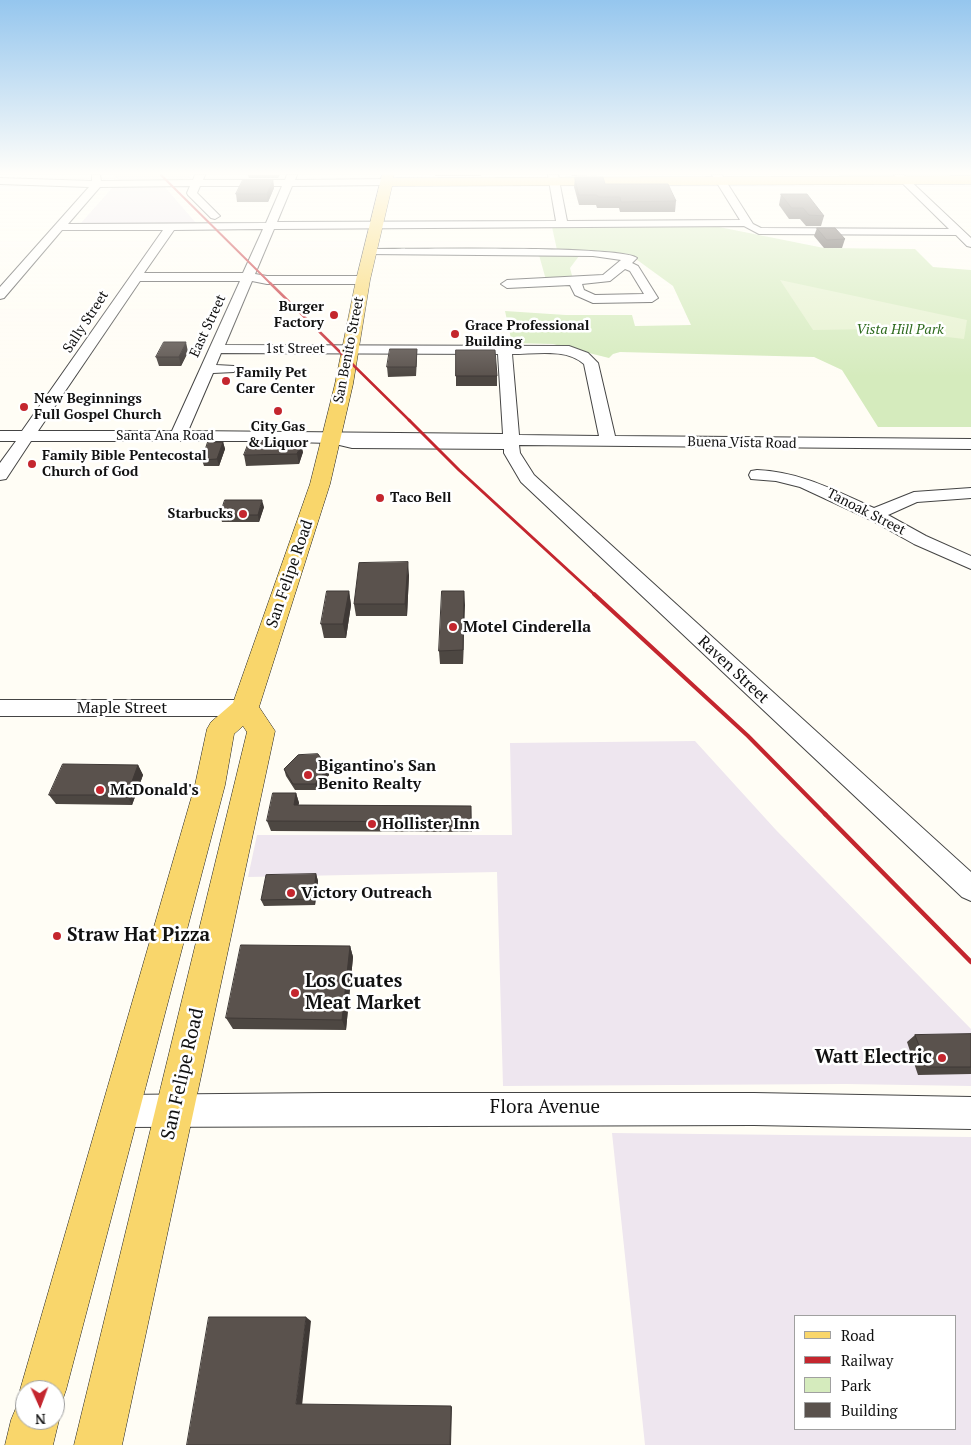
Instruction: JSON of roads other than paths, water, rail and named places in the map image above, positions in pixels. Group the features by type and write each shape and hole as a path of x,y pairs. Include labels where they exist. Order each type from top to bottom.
{"main road":[{"name":"San Benito Street","path":"331,438 344,384 363,280 372,242"},
{"name":"San Felipe Road","path":"98,1445 261,731 245,708 318,489 331,438"},
{"path":"46,1380 210,785 221,729 245,708"},
{"path":"29,1445 33,1430"}],"street":[{"path":"0,295 46,242"},
{"name":"Sally Street","path":"0,475 159,242"},
{"name":"East Street","path":"178,436 262,242"},
{"path":"370,252 586,252 612,255 628,261 652,298 592,299 579,292 575,280"},
{"path":"507,284 606,278 628,261"},
{"path":"135,277 363,280"},
{"name":"1st Street","path":"215,349 562,350 583,356 591,363 608,441"},
{"name":"Raven Street","path":"505,350 512,452 527,478 971,889"},
{"path":"206,369 228,369"},
{"name":"Santa Ana Road","path":"0,436 331,438"},
{"name":"Buena Vista Road","path":"331,438 501,438 512,440 971,444"},
{"name":"Tanoak Street","path":"757,475 776,476 806,483 874,514 920,540 971,563"},
{"path":"874,514 914,498 971,493"},
{"name":"Maple Street","path":"0,708 245,708"},
{"name":"Flora Avenue","path":"119,1111 754,1109 971,1114"}],"railway":[{"path":"229,242 271,284"},
{"path":"270,283 410,421"},
{"path":"410,421 459,470 595,595"},
{"path":"594,594 748,736 826,815"},
{"path":"825,814 971,962"}],"place":[{"name":"Burger Factory","path":"334,315"},
{"name":"Grace Professional Building","path":"455,334"},
{"name":"Family Pet Care Center","path":"226,381"},
{"name":"New Beginnings Full Gospel Church","path":"24,407"},
{"name":"City Gas & Liquor","path":"278,411"},
{"name":"Family Bible Pentecostal Church of God","path":"32,464"},
{"name":"Taco Bell","path":"380,498"},
{"name":"Starbucks","path":"243,514"},
{"name":"Motel Cinderella","path":"453,627"},
{"name":"Bigantino's San Benito Realty","path":"308,775"},
{"name":"McDonald's","path":"100,790"},
{"name":"Hollister Inn","path":"372,824"},
{"name":"Victory Outreach","path":"291,893"},
{"name":"Straw Hat Pizza","path":"57,936"},
{"name":"Los Cuates Meat Market","path":"295,993"},
{"name":"Watt Electric","path":"942,1058"}],"park label":[{"name":"Vista Hill Park","path":"900,330"}]}
